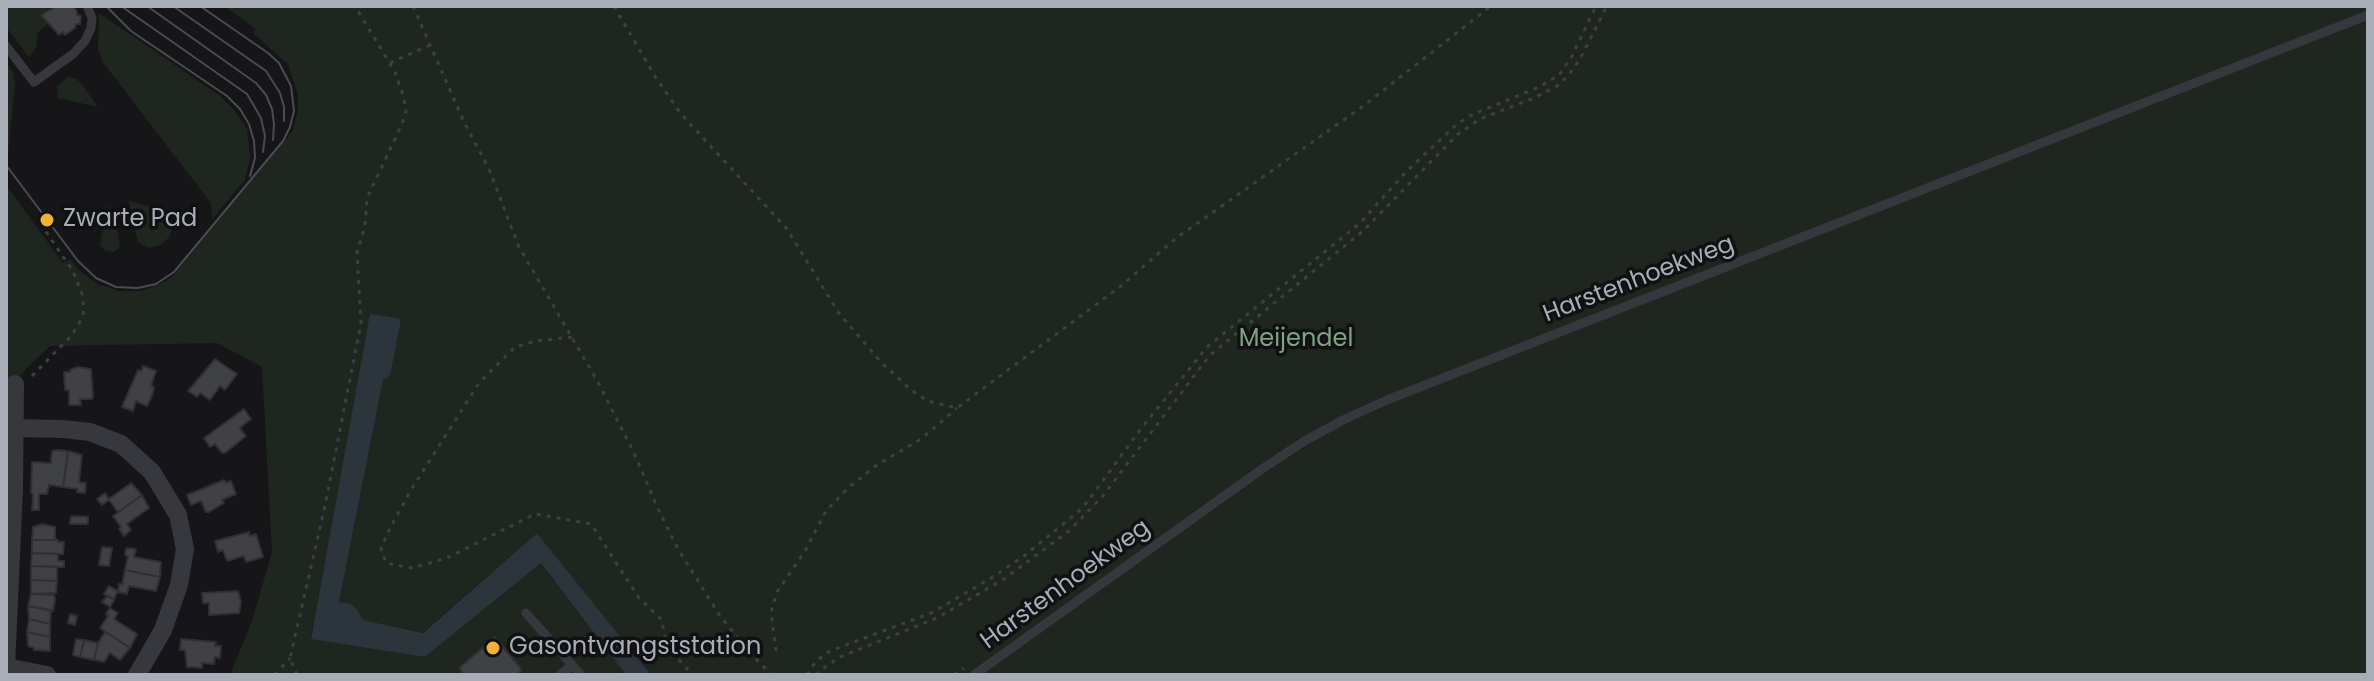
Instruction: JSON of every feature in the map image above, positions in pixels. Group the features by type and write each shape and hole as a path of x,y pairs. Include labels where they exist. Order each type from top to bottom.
{"street":[{"path":"15,388 6,667 47,675"},
{"path":"15,428 90,432 121,444 152,472 178,515 185,549 179,585 163,630 137,675"}],"lane":[{"path":"6,46 34,82 73,54 85,41 92,18 87,6"},
{"name":"Harstenhoekweg","path":"974,675 1262,469 1343,420 1387,400 2368,15"},
{"path":"526,613 581,675"},
{"path":"560,675 572,665"}],"path":[{"path":"275,675 290,658 325,506 361,323 357,253 365,226 367,198 406,112 404,98 390,63 355,6"},
{"path":"413,6 464,122 489,169 519,247 599,384 678,549 720,616 772,675"},
{"path":"614,6 681,114 787,229 838,312 880,361 911,390 928,401 957,408"},
{"path":"776,651 771,612 777,592 805,551 826,511 848,488 921,439 957,408 1121,286 1175,239 1362,107 1491,6"},
{"path":"807,675 816,661 830,651 931,613 965,594 1004,570 1078,512 1207,347 1359,224 1407,171 1455,126 1469,116 1539,87 1559,75 1572,56 1596,6"},
{"path":"816,675 840,657 937,618 1004,579 1069,531 1102,497 1210,355 1362,232 1458,134 1480,119 1557,86 1580,59 1607,6"},
{"path":"390,63 430,45"},
{"path":"15,388 72,335 84,310 82,294 73,271 42,226"},
{"path":"572,337 515,347 479,383 411,490 381,548 386,563 411,568 447,558 535,514 591,524 639,598 662,620 666,646 693,675"},
{"path":"290,658 297,675"}],"green space":[{"path":"6,6 56,6 41,14 48,24 38,32 36,48 29,57 6,27"},
{"name":"Meijendel","path":"224,6 2368,6 2368,675 651,675 537,533 422,633 363,620 358,610 339,602 383,379 390,376 371,314 311,638 425,657 541,563 626,675 230,675 252,621 272,552 262,367 217,343 50,346 16,379 6,378 6,185 63,263 70,259 98,284 119,291 141,291 172,277 293,130 298,95 288,64 253,33 256,29"},
{"path":"99,13 220,96 247,129 250,158 245,180 212,219 211,203 102,61 98,49"},
{"path":"6,61 13,72 15,84 8,156 6,154"},
{"path":"67,77 80,82 98,107 58,98 57,86"},
{"path":"129,201 169,213 173,227 161,245 149,248 138,242"},
{"path":"110,206 116,220 120,247 114,252 106,251 100,245 107,208"}],"shaded area":[{"path":"370,314 401,319 390,376 383,380 339,602 351,604 363,620 423,633 537,533 651,675 626,675 541,563 425,657 311,639"}],"building":[{"path":"57,6 73,6 77,15 81,16 80,24 65,35 63,32 59,35 41,15"},
{"path":"215,359 237,374 225,390 220,386 210,400 200,393 197,397 188,391"},
{"path":"143,366 156,371 151,386 154,387 153,393 147,406 136,401 133,411 122,407 138,370 141,371"},
{"path":"78,367 91,369 93,396 92,399 80,399 81,405 69,405 64,372"},
{"path":"244,409 251,419 240,428 246,436 225,453 215,444 210,447 204,438"},
{"path":"52,451 68,451 63,487 49,485 47,494 39,494 39,510 32,510 32,462 51,463"},
{"path":"68,451 82,455 79,482 86,483 85,493 63,487"},
{"path":"224,480 226,483 231,481 236,494 222,500 224,503 209,512 206,512 201,501 191,505 187,495"},
{"path":"131,483 142,495 118,512 109,500 102,505 97,499 105,493 109,499"},
{"path":"142,495 149,508 127,524 131,530 124,536 113,516"},
{"path":"71,516 88,517 88,524 70,524"},
{"path":"42,524 55,527 55,539 58,540 32,540 33,527"},
{"path":"249,532 250,536 256,534 263,557 246,562 244,556 227,561 223,550 218,552 215,541"},
{"path":"32,540 64,542 63,554 32,553"},
{"path":"102,547 112,548 109,566 99,565"},
{"path":"126,548 136,549 134,557 161,562 160,577 125,570"},
{"path":"32,553 58,554 58,561 64,561 64,567 31,566"},
{"path":"31,566 57,567 57,581 31,580"},
{"path":"125,570 160,577 156,591 129,586 127,594 118,592"},
{"path":"31,580 57,581 56,593 31,594"},
{"path":"109,586 118,591 114,599 104,594"},
{"path":"238,591 241,602 239,613 209,615 209,603 203,603 202,593"},
{"path":"31,594 54,595 53,611 28,606"},
{"path":"107,596 114,600 110,607 102,602"},
{"path":"28,606 51,610 50,624 29,619"},
{"path":"110,608 118,613 114,619 137,634 130,648 100,628"},
{"path":"70,614 77,616 75,625 68,623"},
{"path":"29,619 50,624 50,637 27,632"},
{"path":"27,632 50,637 50,651 34,650 28,646"},
{"path":"105,632 130,648 120,660 110,653 104,662 94,660 98,643"},
{"name":"Gasontvangststation","path":"495,637 522,670 516,675 464,675 459,668"},
{"path":"76,639 84,640 80,657 73,655"},
{"path":"181,639 216,642 215,646 221,646 220,658 215,657 214,664 202,663 202,668 187,667 185,650 180,650"},
{"path":"84,640 98,643 94,660 80,657"}],"tram line":[{"path":"106,6 131,31 227,96 240,109 254,141 255,158 250,176"},
{"path":"121,6 247,94 261,118 265,136 263,152"},
{"path":"147,6 256,83 272,109 273,140"},
{"path":"173,6 266,71 280,93 284,121"},
{"path":"6,165 78,261 96,278 116,287 138,288 156,284 174,272 283,141 294,111 291,86 279,63 200,6"}],"place":[{"name":"Zwarte Pad","path":"47,220"},
{"name":"Gasontvangststation","path":"493,648"}]}
